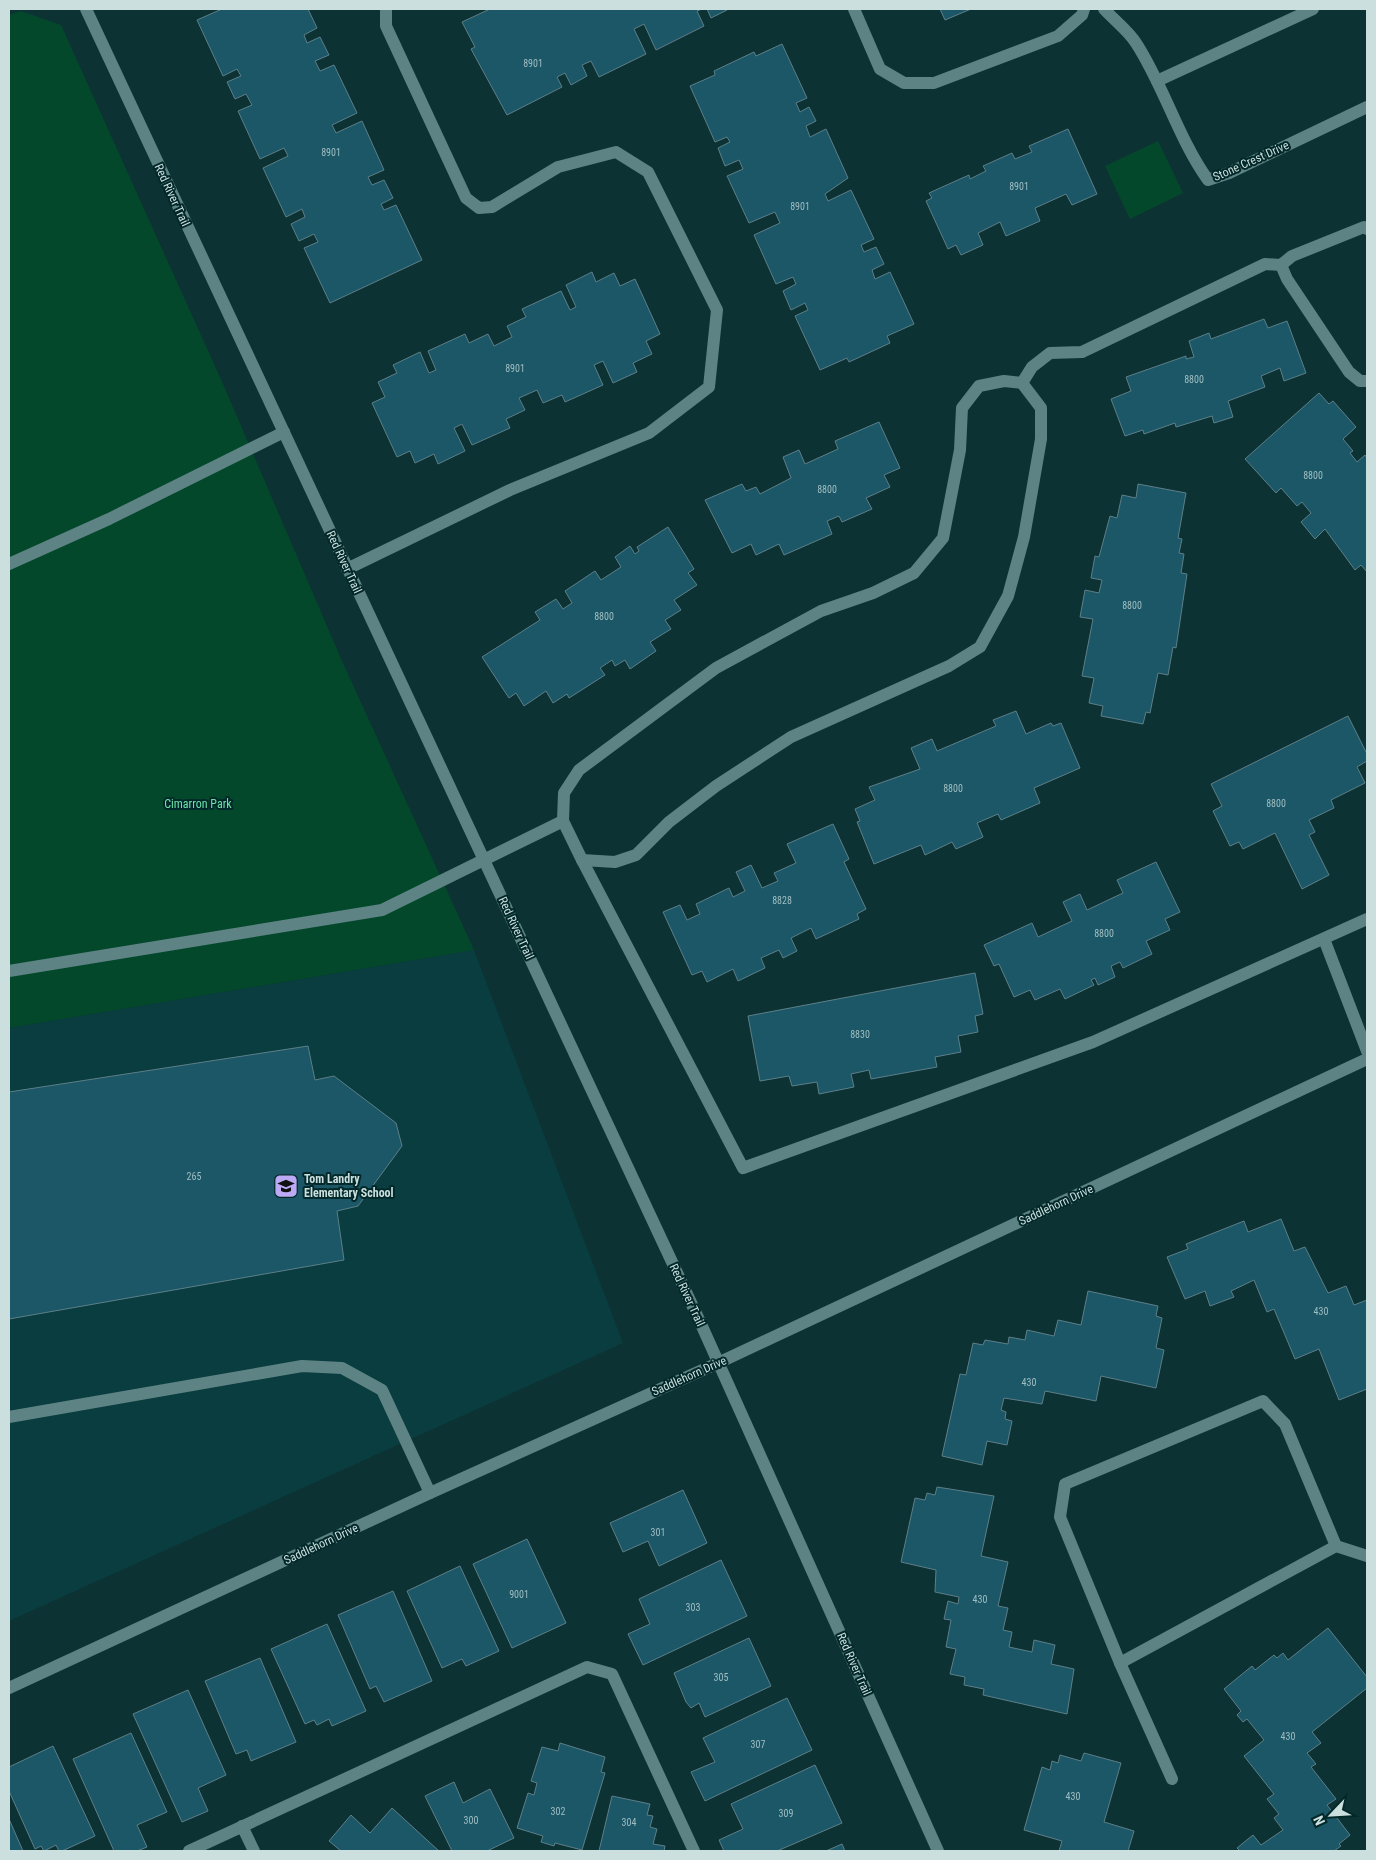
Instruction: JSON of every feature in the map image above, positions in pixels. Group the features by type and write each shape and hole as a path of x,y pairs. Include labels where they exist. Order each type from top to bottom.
{"street":[{"name":"Red River Trail","path":"86,9 718,1363 938,1851"},
{"path":"347,569 510,490 649,433 709,388 717,310 648,172 616,152 558,167 492,207 479,208 466,198 386,26 386,9"},
{"path":"854,9 880,69 904,83 934,83 1058,36 1082,16 1084,9"},
{"path":"1104,9 1135,42 1157,81 1313,9"},
{"name":"Stone Crest Drive","path":"1157,81 1193,160 1208,180 1229,174 1367,106"},
{"path":"1022,383 1032,368 1050,353 1082,352 1265,264 1281,265 1292,256 1364,227 1367,229"},
{"path":"1281,265 1287,279 1349,372 1360,381 1367,381"},
{"path":"582,860 615,862 636,854 669,822 716,786 791,738 949,666 980,647 1008,596 1024,537 1041,439 1041,408 1022,383 1004,380 979,386 962,408 960,450 943,538 914,573 873,593 820,611 716,668 579,770 564,793 563,821 582,860 743,1168 1093,1042 1366,922"},
{"path":"9,564 109,519 284,432"},
{"path":"9,971 382,910 563,821"},
{"path":"1324,939 1367,1051"},
{"name":"Saddlehorn Drive","path":"9,1688 430,1493 718,1363 1367,1058"},
{"path":"9,1417 302,1366 342,1368 382,1390 430,1493"},
{"path":"1172,1779 1120,1662 1060,1517 1065,1484 1263,1401 1285,1424 1336,1546"},
{"path":"1120,1662 1336,1546 1367,1556"},
{"path":"189,1851 587,1666 612,1674 694,1851"},
{"path":"242,1826 254,1851"}],"shaded area":[{"name":"Tom Landry Elementary School","path":"474,950 623,1343 9,1621 9,1028"}],"green space":[{"name":"Cimarron Park","path":"21,11 61,25 223,384 342,661 474,950 9,1028 9,15"},
{"path":"1158,141 1183,193 1130,219 1105,166"}],"building":[{"path":"222,9 308,9 317,28 304,35 307,43 320,37 329,55 315,61 320,71 334,65 357,113 332,125 336,133 362,121 384,170 368,177 372,185 384,180 393,198 381,204 384,210 396,205 422,260 330,303 304,248 318,242 314,234 299,241 291,224 305,217 302,209 286,217 263,168 288,156 284,148 260,159 238,111 252,105 246,94 235,99 227,82 241,76 237,69 223,76 197,20"},
{"path":"490,9 702,9 697,11 704,26 656,50 644,24 634,29 646,54 599,77 591,61 582,65 587,76 571,85 565,73 557,77 562,87 507,115 471,49 475,47 462,22"},
{"path":"707,9 727,9 727,10 711,18"},
{"path":"940,9 971,9 945,20"},
{"path":"782,44 807,98 796,103 800,112 809,107 816,121 806,126 810,137 826,129 848,178 825,194 828,201 851,190 874,239 861,245 864,252 876,247 884,264 872,270 875,279 890,272 914,324 887,336 890,343 849,362 847,358 820,370 795,316 808,310 805,303 791,310 783,291 796,284 793,277 776,284 754,235 780,223 775,212 749,223 727,176 743,169 739,160 725,166 718,148 730,142 727,137 715,142 690,86 715,75 714,71 754,52 756,56"},
{"path":"1068,129 1097,194 1072,205 1066,194 1035,208 1040,221 1006,236 1000,222 978,233 983,245 961,255 956,245 948,249 926,201 932,198 929,193 969,175 970,179 986,171 983,166 1012,153 1015,159 1032,152 1029,146"},
{"path":"592,272 596,282 614,273 620,286 635,279 660,334 646,341 652,354 633,363 637,372 613,383 603,361 594,365 603,385 565,402 562,395 543,403 537,390 519,398 525,410 506,419 510,428 472,445 462,424 454,428 465,451 438,464 434,454 415,463 410,451 397,457 372,403 385,397 378,382 397,373 393,365 420,352 429,373 436,370 428,351 465,334 469,343 488,334 494,346 512,337 507,326 526,317 522,309 561,291 570,310 576,307 566,285"},
{"path":"1264,319 1268,328 1287,321 1306,373 1284,381 1280,368 1261,376 1265,387 1228,401 1233,417 1214,423 1212,416 1176,427 1175,423 1144,434 1143,430 1125,436 1111,399 1131,391 1126,377 1186,356 1186,359 1194,357 1189,341 1209,333 1211,339"},
{"path":"1319,393 1329,404 1333,401 1356,427 1343,439 1353,451 1350,453 1357,462 1365,455 1367,458 1367,572 1361,565 1355,570 1325,529 1315,539 1301,522 1311,513 1302,502 1297,506 1281,488 1276,493 1245,459"},
{"path":"879,422 900,468 884,475 890,487 866,498 872,509 842,522 839,516 827,521 832,534 784,555 779,544 756,555 751,544 732,553 705,500 742,484 746,491 756,487 760,494 791,478 783,457 799,450 805,464 838,449 835,441"},
{"path":"1138,484 1186,493 1178,538 1182,539 1179,553 1184,554 1181,573 1187,574 1176,648 1173,647 1168,675 1158,673 1150,713 1146,712 1143,724 1101,716 1103,706 1089,703 1094,678 1082,676 1093,619 1080,617 1085,590 1099,593 1102,580 1091,578 1095,556 1099,557 1110,516 1117,518 1122,495 1136,498"},
{"path":"668,527 694,569 688,573 697,585 674,600 681,610 665,620 671,629 650,642 656,651 630,669 625,660 615,666 612,660 600,668 605,675 569,698 567,694 553,703 546,691 524,706 516,693 509,698 482,657 540,620 535,612 556,599 563,609 572,603 565,591 595,571 601,580 621,567 615,557 630,546 635,554 639,551 637,547"},
{"path":"1016,711 1026,734 1051,723 1053,726 1061,723 1080,768 1034,788 1040,803 1001,820 998,814 977,823 983,837 956,849 952,842 925,855 921,845 874,864 857,822 860,821 855,809 875,800 869,787 920,769 911,748 932,739 937,751 996,726 993,720"},
{"path":"1348,716 1367,754 1367,761 1357,767 1365,783 1331,800 1334,808 1309,820 1315,832 1309,835 1329,875 1302,889 1275,833 1243,849 1239,842 1230,846 1213,811 1222,806 1211,784"},
{"path":"833,824 849,859 844,862 866,909 857,914 859,919 816,939 811,928 791,938 797,951 783,958 779,950 761,958 765,968 738,981 733,969 707,982 702,971 692,975 663,912 680,905 687,920 700,914 696,904 729,888 733,897 745,891 736,872 751,865 762,888 778,881 774,873 796,863 787,844"},
{"path":"1156,862 1180,912 1165,919 1170,930 1146,941 1152,954 1123,968 1120,962 1111,966 1115,977 1098,985 1095,978 1091,980 1094,985 1065,999 1060,989 1035,1000 1030,990 1014,997 999,964 994,966 984,945 1032,923 1038,937 1072,921 1063,902 1080,894 1087,910 1123,893 1117,880"},
{"path":"975,973 983,1014 975,1016 978,1032 958,1036 961,1052 935,1057 937,1067 871,1079 869,1070 851,1074 854,1087 819,1094 817,1082 792,1086 789,1076 760,1081 748,1016"},
{"path":"308,1046 315,1080 334,1076 396,1123 402,1146 358,1206 337,1211 344,1260 9,1319 9,1092"},
{"path":"1281,1219 1294,1251 1305,1247 1328,1293 1346,1286 1354,1305 1367,1300 1367,1389 1339,1400 1319,1349 1295,1359 1274,1309 1267,1312 1254,1280 1231,1291 1234,1297 1210,1306 1205,1291 1185,1299 1167,1257 1188,1249 1186,1244 1244,1221 1248,1232"},
{"path":"1088,1291 1158,1306 1156,1316 1162,1318 1156,1348 1164,1350 1156,1388 1101,1376 1096,1401 1045,1391 1042,1404 1004,1398 1001,1410 1006,1412 1005,1419 1012,1421 1007,1445 987,1441 982,1465 942,1456 960,1374 966,1375 973,1343 983,1345 985,1340 1008,1344 1009,1337 1025,1340 1027,1330 1054,1336 1058,1320 1081,1325"},
{"path":"937,1487 994,1496 981,1556 1008,1562 998,1606 1008,1608 1003,1630 1012,1632 1009,1647 1032,1652 1034,1640 1055,1645 1051,1664 1074,1669 1067,1714 983,1695 984,1689 964,1685 965,1677 950,1674 956,1649 946,1647 951,1620 944,1619 948,1601 958,1604 959,1597 935,1592 936,1570 901,1562 915,1498 925,1500 927,1493 935,1495"},
{"path":"683,1490 707,1543 659,1566 648,1541 623,1552 610,1523"},
{"path":"527,1539 566,1623 512,1648 473,1564"},
{"path":"721,1560 747,1616 643,1665 628,1634 650,1624 639,1599"},
{"path":"460,1566 499,1651 466,1666 462,1659 442,1668 407,1591"},
{"path":"393,1591 432,1681 384,1702 376,1686 370,1689 338,1615"},
{"path":"327,1624 366,1711 332,1726 329,1719 317,1725 314,1720 305,1724 271,1649"},
{"path":"1328,1628 1367,1677 1367,1688 1312,1732 1321,1743 1307,1753 1316,1764 1311,1767 1336,1799 1327,1805 1350,1835 1334,1851 1240,1851 1237,1848 1253,1835 1261,1845 1283,1830 1274,1818 1279,1814 1267,1799 1274,1794 1244,1756 1264,1740 1247,1719 1243,1722 1237,1715 1241,1711 1224,1689 1252,1666 1255,1670 1274,1655 1277,1658 1283,1653 1288,1660"},
{"path":"749,1638 771,1686 705,1717 699,1703 691,1708 686,1702 674,1673"},
{"path":"260,1658 296,1742 251,1761 247,1750 236,1754 205,1681"},
{"path":"188,1690 226,1775 198,1788 208,1811 182,1822 133,1714"},
{"path":"787,1698 812,1750 705,1801 691,1772 715,1762 703,1738"},
{"path":"131,1733 167,1812 137,1825 147,1847 137,1851 114,1851 73,1759"},
{"path":"560,1743 605,1757 601,1772 605,1773 582,1850 555,1843 554,1846 541,1842 543,1836 517,1828 528,1793 534,1795 537,1783 531,1781 542,1747 558,1751"},
{"path":"53,1746 95,1836 62,1851 59,1851 56,1845 44,1851 41,1846 35,1849 9,1791 9,1767"},
{"path":"1084,1753 1121,1763 1104,1822 1134,1831 1128,1851 1059,1851 1062,1841 1024,1830 1042,1767 1050,1770 1052,1761 1058,1763 1060,1755 1081,1761"},
{"path":"815,1765 842,1823 777,1851 724,1851 719,1840 743,1829 731,1804"},
{"path":"454,1782 463,1803 490,1789 514,1838 487,1851 452,1851 425,1796"},
{"path":"612,1796 650,1804 647,1815 653,1816 650,1827 657,1829 653,1844 665,1846 664,1851 599,1851"},
{"path":"392,1808 439,1851 341,1851 329,1841 351,1815 370,1833"},
{"path":"9,1819 23,1851 9,1851"},
{"path":"842,1844 845,1851 826,1851"}],"place":[{"name":"Tom Landry Elementary School","path":"286,1186"}]}
